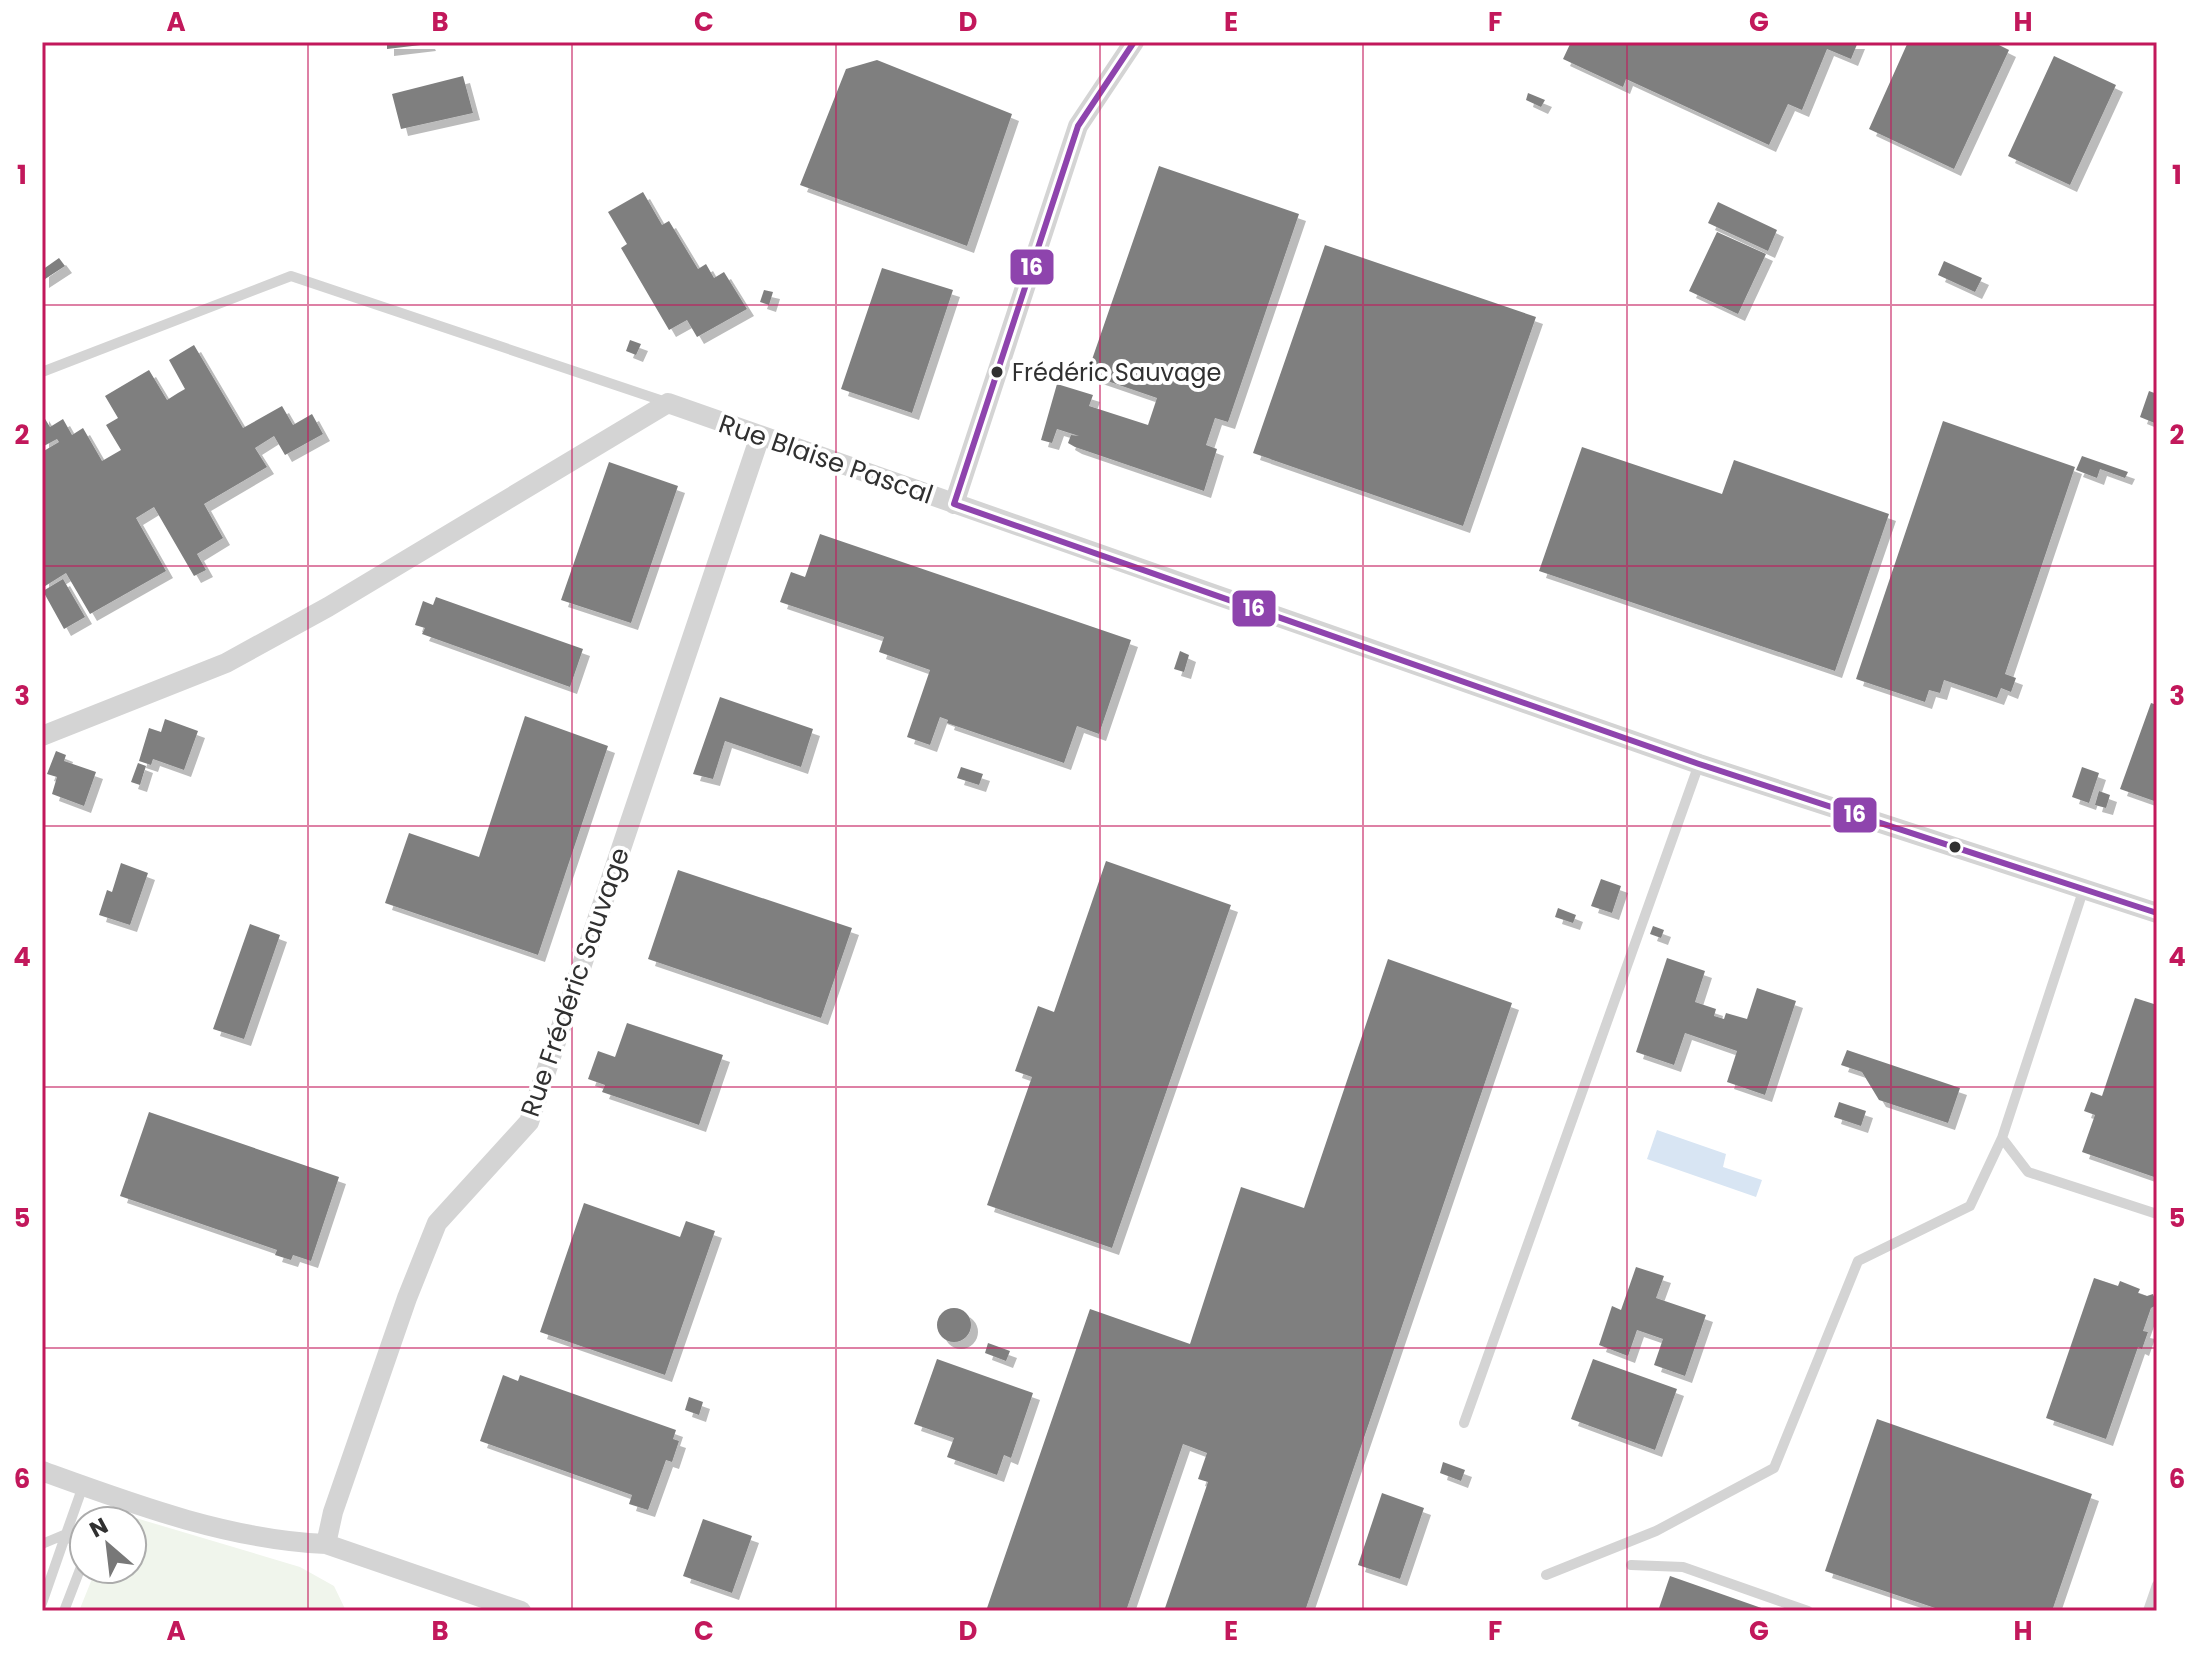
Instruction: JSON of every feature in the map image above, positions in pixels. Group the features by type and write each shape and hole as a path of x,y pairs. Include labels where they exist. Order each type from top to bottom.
{"street":[{"path":"954,504 1078,126 1134,42"},
{"path":"42,736 226,663 328,607 668,403"},
{"name":"Rue Blaise Pascal","path":"668,403 1699,764 2157,913"},
{"name":"Rue Frédéric Sauvage","path":"326,1544 333,1512 407,1298 437,1223 529,1122 760,436"},
{"path":"42,1471 152,1510 294,1543 326,1544 521,1611"}],"lane":[{"path":"42,372 291,276 668,403"},
{"path":"1464,1423 1699,764"},
{"path":"1546,1575 1656,1531 1774,1468 1858,1261 1970,1206 2002,1138 2084,888"},
{"path":"2002,1138 2028,1172 2157,1214"},
{"path":"42,1603 83,1486"},
{"path":"42,1544 66,1534"},
{"path":"1631,1565 1683,1567 1808,1611"},
{"path":"64,1611 74,1585"},
{"path":"2148,1611 2157,1585"}],"shaded area":[{"path":"148,1522 300,1567 334,1586 346,1611 79,1611 90,1585 148,1585"}],"water":[{"path":"1657,1130 1726,1154 1723,1167 1762,1180 1756,1197 1647,1159"}],"building":[{"path":"387,42 428,42 429,44 387,49"},
{"path":"1571,42 1858,42 1851,59 1827,49 1802,110 1788,104 1769,145 1626,79 1623,87 1563,59"},
{"path":"1908,42 1993,42 2009,50 1954,169 1869,129"},
{"path":"2054,56 2116,85 2070,185 2008,156"},
{"path":"877,60 1012,114 967,246 800,185 846,69"},
{"path":"463,76 473,113 401,129 392,94"},
{"path":"1528,93 1545,100 1541,107 1526,100"},
{"path":"1159,166 1299,214 1228,422 1215,418 1206,445 1217,449 1204,491 1075,447 1068,443 1071,435 1079,436 1057,429 1052,443 1041,440 1057,384 1093,395 1089,406 1148,425 1157,398 1087,374"},
{"path":"643,192 662,225 669,221 698,269 706,264 714,278 724,272 747,309 697,337 687,320 669,330 621,248 627,244 608,212"},
{"path":"1718,202 1777,230 1768,251 1708,223"},
{"path":"1717,232 1766,254 1738,314 1689,291"},
{"path":"1325,245 1536,317 1463,526 1253,453"},
{"path":"59,258 65,266 42,281 42,270"},
{"path":"1944,261 1982,278 1975,292 1938,275"},
{"path":"882,268 953,290 912,413 841,389"},
{"path":"764,290 773,292 769,305 760,302"},
{"path":"630,340 641,344 636,355 626,351"},
{"path":"194,345 243,428 282,406 293,425 312,414 323,434 285,455 274,436 255,448 267,467 204,504 223,538 197,554 206,570 194,576 154,507 136,518 166,571 90,614 66,573 42,588 42,452 59,442 57,439 42,447 42,414 50,427 63,419 72,435 83,428 102,461 121,450 106,425 118,418 105,396 149,370 167,400 185,389 169,360"},
{"path":"2149,391 2157,394 2157,424 2140,417"},
{"path":"1943,421 2075,467 2005,674 2016,678 2011,692 2001,688 1997,698 1944,680 1940,693 1929,690 1925,702 1856,679"},
{"path":"1582,447 1722,494 1734,460 1889,514 1835,671 1539,571"},
{"path":"2082,456 2128,472 2125,478 2100,469 2097,478 2076,470"},
{"path":"609,462 678,486 631,623 561,600"},
{"path":"820,534 1131,640 1099,734 1077,726 1064,763 947,723 948,720 940,717 930,745 907,737 930,670 879,652 884,637 780,602 791,572 805,577"},
{"path":"63,579 85,617 64,629 43,591"},
{"path":"436,597 583,649 570,687 422,634 425,628 415,625 423,601 433,605"},
{"path":"1180,651 1189,655 1184,672 1174,669"},
{"path":"720,697 813,729 801,767 725,741 713,779 693,774"},
{"path":"2151,703 2157,705 2157,802 2120,789"},
{"path":"525,716 608,746 538,955 385,903 409,833 479,857"},
{"path":"165,719 198,731 184,770 153,759 151,765 139,761 149,728 161,732"},
{"path":"56,751 66,755 64,761 96,772 84,806 52,794 57,777 47,774"},
{"path":"138,763 146,766 140,785 131,782"},
{"path":"961,767 983,774 979,785 957,778"},
{"path":"2082,767 2099,773 2089,803 2072,797"},
{"path":"2099,791 2110,795 2106,808 2095,805"},
{"path":"1106,861 1231,905 1112,1248 987,1205 1032,1077 1015,1071 1038,1006 1054,1012"},
{"path":"121,863 148,873 130,925 99,915 107,890 112,892"},
{"path":"678,870 852,928 821,1018 648,959"},
{"path":"1601,879 1621,886 1612,913 1591,906"},
{"path":"1558,908 1576,915 1573,923 1555,917"},
{"path":"250,924 280,935 244,1039 213,1029"},
{"path":"1653,926 1664,930 1661,938 1650,934"},
{"path":"1667,958 1705,971 1695,1002 1716,1009 1714,1016 1724,1019 1726,1013 1747,1019 1757,988 1796,1001 1765,1095 1727,1082 1737,1051 1685,1033 1674,1065 1636,1052"},
{"path":"1388,959 1512,1003 1305,1611 1164,1611 1208,1482 1198,1479 1207,1453 1183,1444 1126,1611 986,1611 1090,1309 1190,1344 1241,1187 1304,1208"},
{"path":"2135,998 2157,1005 2157,1178 2082,1152 2095,1115 2084,1111 2091,1092 2102,1096"},
{"path":"627,1023 723,1055 699,1125 602,1092 605,1085 588,1079 598,1051 615,1057"},
{"path":"1847,1050 1960,1088 1948,1123 1879,1100 1862,1072 1841,1065"},
{"path":"1839,1102 1866,1111 1861,1126 1834,1117"},
{"path":"149,1112 339,1177 311,1261 293,1255 291,1260 275,1255 277,1250 120,1196"},
{"path":"584,1203 680,1237 686,1221 715,1231 665,1375 540,1332"},
{"path":"1636,1267 1664,1276 1656,1298 1706,1315 1685,1376 1654,1365 1663,1339 1637,1330 1628,1356 1599,1345 1612,1306 1621,1310"},
{"path":"2094,1278 2118,1286 2120,1281 2140,1289 2138,1293 2153,1294 2157,1305 2151,1308 2143,1331 2148,1332 2142,1349 2138,1347 2106,1439 2046,1418"},
{"path":"954,1308 966,1313 971,1325 966,1337 954,1342 942,1337 937,1325 942,1313"},
{"path":"988,1343 1010,1351 1006,1361 985,1353"},
{"path":"937,1359 1033,1393 1011,1458 1004,1455 997,1475 947,1457 954,1438 914,1424"},
{"path":"1593,1359 1677,1389 1655,1450 1571,1419"},
{"path":"503,1375 518,1381 520,1375 676,1430 673,1439 679,1441 672,1462 666,1460 648,1510 629,1504 632,1495 480,1441"},
{"path":"689,1397 703,1402 699,1415 685,1410"},
{"path":"1877,1419 2092,1494 2052,1611 1944,1611 1825,1571"},
{"path":"1443,1462 1465,1470 1461,1481 1440,1473"},
{"path":"1382,1493 1424,1508 1400,1579 1358,1565"},
{"path":"703,1519 752,1536 732,1593 683,1576"},
{"path":"1670,1576 1770,1611 1658,1611"}],"transit line":[{"name":"16","path":"954,504 1078,126 1134,42"},
{"name":"16","path":"954,504 1699,764 2157,913"}],"place":[{"name":"Frédéric Sauvage","path":"997,372"}]}
